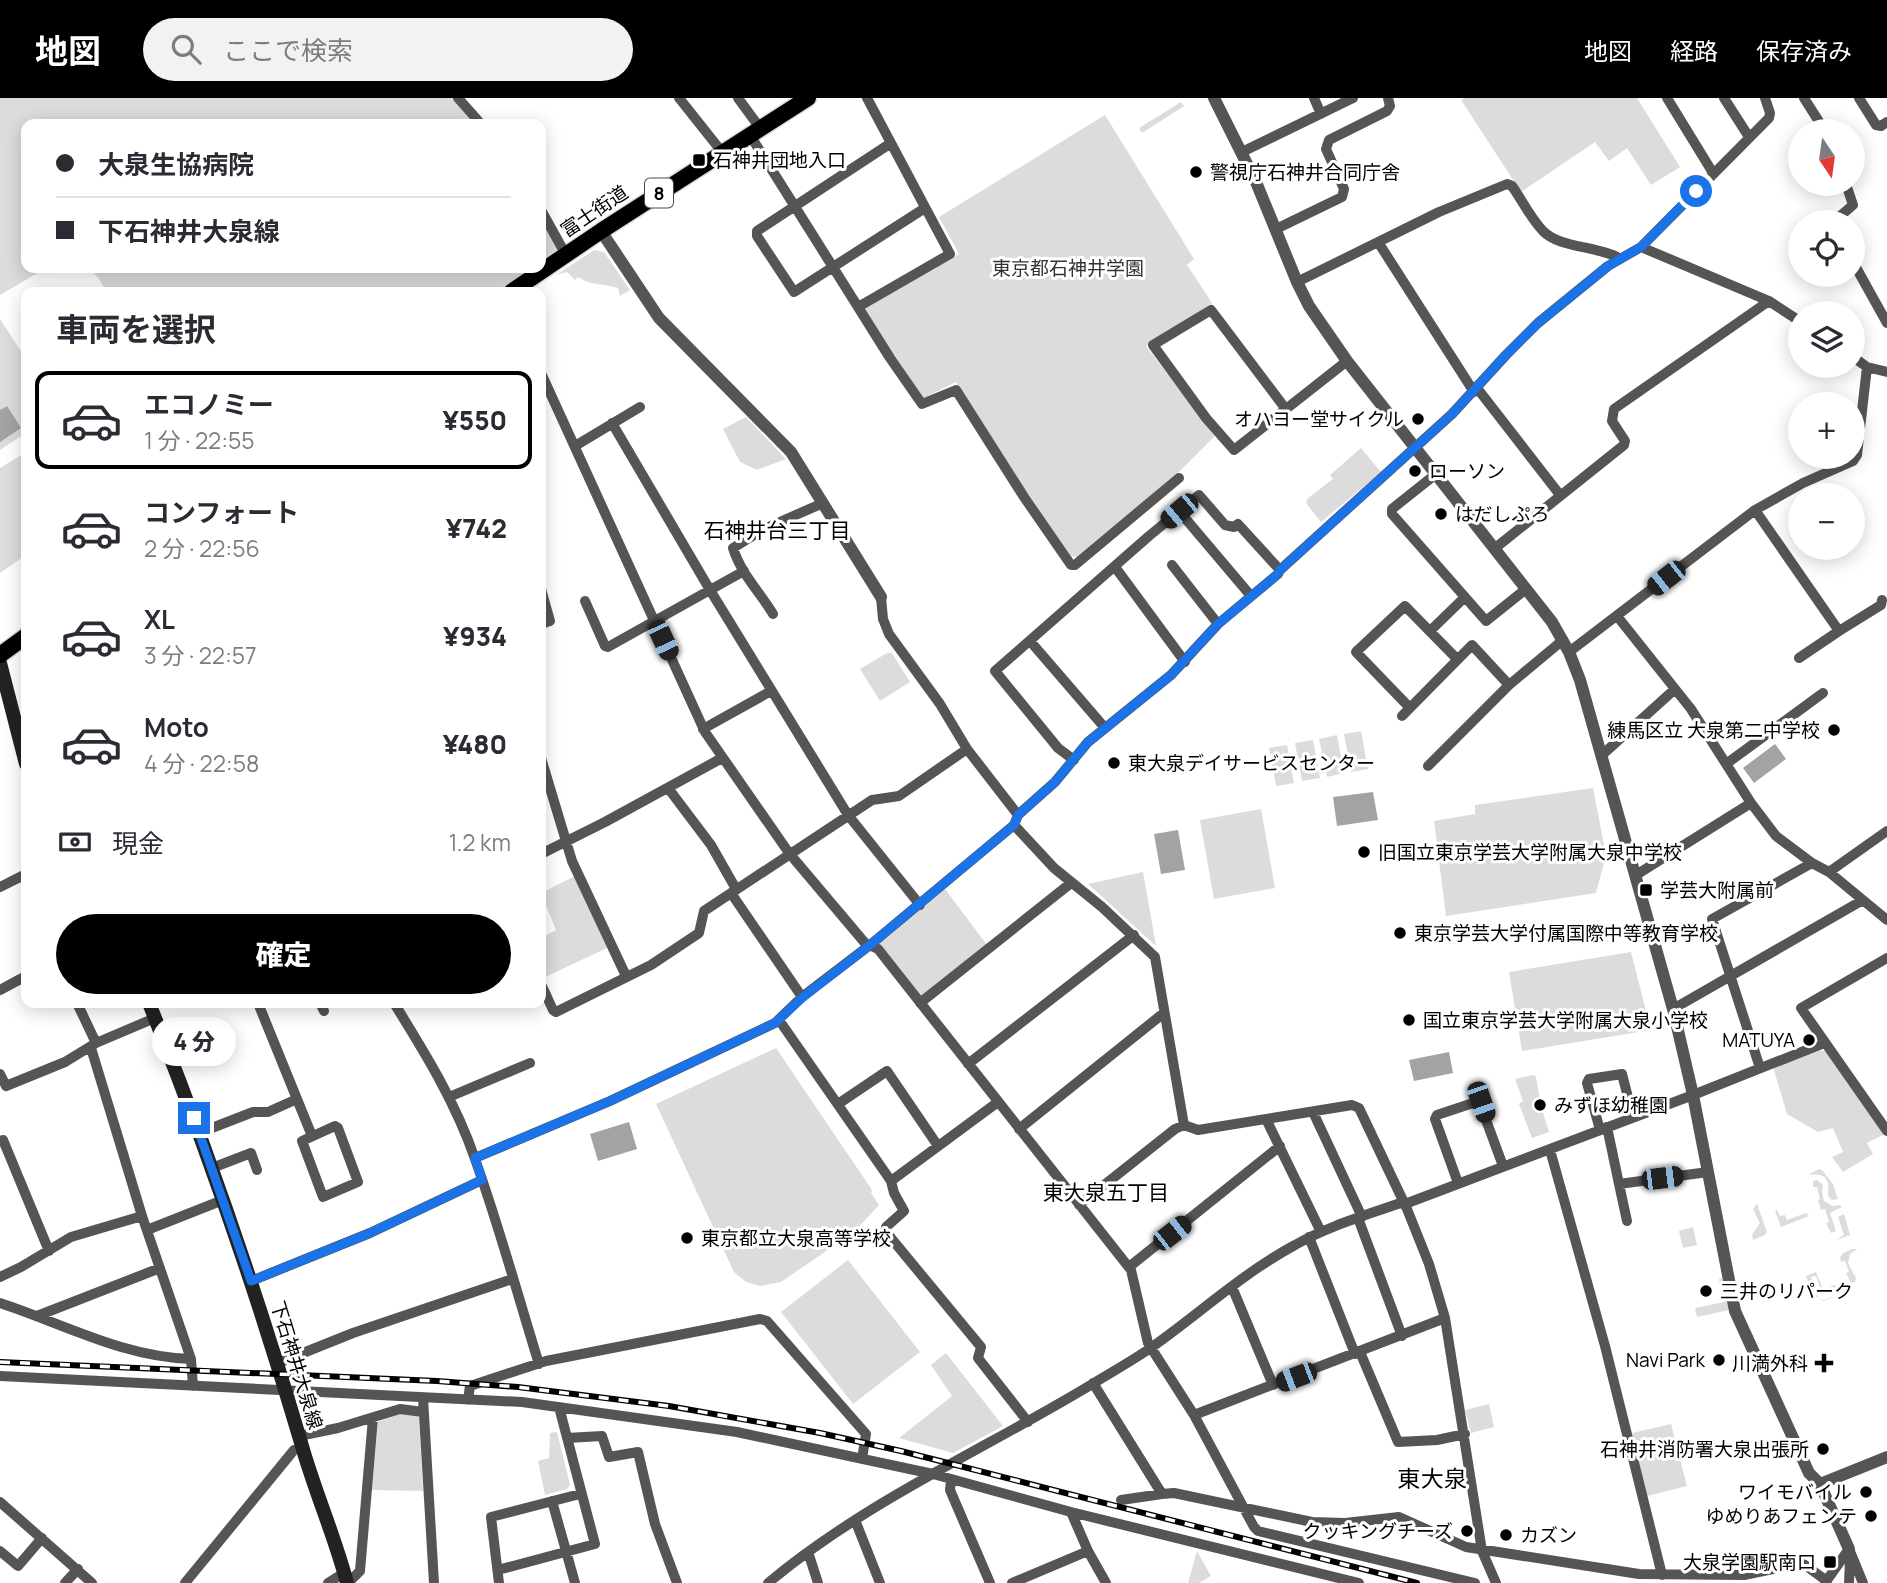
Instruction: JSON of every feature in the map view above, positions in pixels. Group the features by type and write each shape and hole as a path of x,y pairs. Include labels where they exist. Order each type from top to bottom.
{"main road":[{"name":"富士街道","path":"546,268 799,101"},
{"name":"富士街道","path":"518,287 539,273"},
{"path":"0,655 21,640"},
{"path":"0,663 21,745"},
{"name":"下石神井大泉線","path":"151,1008 212,1168 251,1281 346,1580"}],"street":[{"path":"458,98 477,119"},
{"path":"679,98 722,152"},
{"path":"738,98 793,206 922,404 956,390 1071,565 1075,565 1179,478"},
{"path":"858,307 950,254 867,98"},
{"path":"1214,98 1242,152 1309,306 1347,361 1526,589 1566,646 1580,680 1673,1009 1693,1095 1735,1311 1809,1473 1820,1484 1863,1583"},
{"path":"1314,98 1321,114"},
{"path":"1242,152 1353,98"},
{"path":"1276,229 1342,197 1344,189 1326,144 1387,111 1390,106 1388,98"},
{"path":"1667,98 1713,173"},
{"path":"1724,98 1749,137"},
{"path":"475,1158 610,1101 779,1020 802,998 920,905 1016,820 1055,782 1088,742 1185,662 1218,624 1278,574 1415,448 1538,323 1619,258 1641,247 1770,116 1765,98"},
{"path":"1804,98 1817,119"},
{"path":"1859,98 1876,125 1881,126 1887,122"},
{"path":"891,143 793,206 756,234 794,292 925,208"},
{"path":"1297,282 1507,184 1513,186 1544,233 1558,240 1619,258"},
{"path":"546,219 566,255"},
{"path":"601,231 659,318 791,452 881,597 884,625 1016,820 1054,868 1134,935 1155,957 1184,1125"},
{"path":"1378,242 1475,390 1560,495"},
{"path":"1641,247 1769,301 1788,313"},
{"path":"1865,284 1887,323"},
{"path":"1494,549 1625,443 1612,421 1614,409 1769,301"},
{"path":"1285,408 1212,310 1153,345 1191,399 1233,450 1347,361"},
{"path":"1428,766 1509,685 1566,646 1617,616 1755,510 1791,489 1855,459 1867,367 1887,372"},
{"path":"546,384 704,729 789,853 865,943 878,949 1129,1267 1151,1348 1194,1415 1254,1527 1258,1531 1475,1583"},
{"path":"575,446 640,407"},
{"path":"612,423 710,590 848,815 920,905"},
{"path":"1436,474 1392,509 1392,514 1486,621 1526,589"},
{"path":"1074,760 1058,748 995,671 1199,495 1224,525 1234,527 1238,524 1280,570"},
{"path":"773,614 744,571 733,548 764,529 823,503"},
{"path":"1755,510 1839,631"},
{"path":"1179,511 1251,596"},
{"path":"1172,565 1218,624"},
{"path":"1115,567 1185,662"},
{"path":"585,601 606,647 744,571"},
{"path":"1430,631 1465,597"},
{"path":"1800,659 1881,605 1882,600"},
{"path":"1457,659 1405,606 1356,652 1406,712 1472,645 1509,685"},
{"path":"546,607 550,621 546,622"},
{"path":"1617,616 1691,709 1751,803 1776,836 1812,863 1829,872 1887,920"},
{"path":"1030,640 1105,728"},
{"path":"1602,755 1675,688"},
{"path":"704,729 771,691"},
{"path":"1726,764 1823,694"},
{"path":"546,996 552,1010 556,1012 651,964 699,933 702,913 733,891 876,798 899,796 967,749"},
{"path":"546,852 722,758"},
{"path":"546,775 566,842 626,976"},
{"path":"668,788 710,845 733,891 802,998"},
{"path":"1636,875 1751,803"},
{"path":"1829,872 1887,831"},
{"path":"1760,1068 1712,919 1812,863"},
{"path":"0,887 21,876"},
{"path":"920,1003 1070,883"},
{"path":"1673,1009 1863,900"},
{"path":"968,1064 1134,935"},
{"path":"1887,958 1803,1005 1801,1012 1887,1130"},
{"path":"0,990 21,979"},
{"path":"79,1008 94,1046 142,1216 191,1359 193,1386"},
{"path":"260,1008 312,1136"},
{"path":"397,1008 449,1097 475,1158 539,1364"},
{"path":"1019,1129 1160,1016 1166,1015"},
{"path":"0,1074 6,1086 65,1062 155,1017"},
{"path":"779,1020 891,1181 894,1194 904,1211 886,1227 886,1232 981,1347 978,1359 1028,1423"},
{"path":"768,1583 855,1520 1028,1423 1151,1348 1232,1287 1309,1237 1550,1150 1824,1043"},
{"path":"449,1097 530,1063"},
{"path":"838,1104 887,1071 938,1146"},
{"path":"1628,1221 1603,1129 1587,1083 1589,1080 1622,1074 1633,1117"},
{"path":"199,1133 253,1112 268,1112 297,1099"},
{"path":"1458,1183 1435,1119 1437,1115 1479,1101 1503,1166"},
{"path":"891,1181 998,1102"},
{"path":"1079,1205 1175,1129 1184,1125 1198,1130 1352,1105 1359,1108 1404,1203 1429,1264 1445,1318 1482,1550 1496,1583"},
{"path":"1313,1112 1360,1218 1402,1336"},
{"path":"1266,1119 1321,1233"},
{"path":"337,1126 358,1180 357,1184 323,1197 302,1143 312,1136 337,1126"},
{"path":"0,1141 2,1140 49,1251"},
{"path":"1129,1267 1280,1146"},
{"path":"1550,1150 1605,1346 1662,1575"},
{"path":"212,1168 251,1153 257,1170"},
{"path":"1619,1184 1708,1172"},
{"path":"251,1281 370,1233 482,1180"},
{"path":"147,1230 223,1200"},
{"path":"0,1277 71,1237 142,1216"},
{"path":"1309,1237 1398,1442 1434,1440 1465,1434"},
{"path":"37,1316 160,1268"},
{"path":"278,1363 353,1333 512,1279"},
{"path":"1232,1287 1273,1385"},
{"path":"0,1303 100,1341 146,1355 191,1359"},
{"path":"1194,1415 1445,1318"},
{"path":"468,1401 470,1386 539,1364 764,1320 866,1434 862,1459"},
{"path":"0,1376 522,1402 737,1432 933,1474 1071,1512 1359,1583"},
{"path":"1093,1384 1162,1494"},
{"path":"423,1398 434,1583"},
{"path":"498,1570 595,1544 559,1407"},
{"path":"185,1583 300,1442 400,1409 423,1412"},
{"path":"328,1583 346,1580 360,1571 373,1418"},
{"path":"567,1438 602,1436 609,1457 638,1452 655,1524 677,1583"},
{"path":"1820,1484 1887,1457"},
{"path":"951,1480 950,1490 990,1583"},
{"path":"1121,1500 1174,1493 1319,1523 1399,1517 1456,1544 1482,1550 1617,1571 1662,1575 1740,1575 1802,1563 1826,1582 1849,1549"},
{"path":"499,1583 491,1517 580,1494"},
{"path":"0,1502 92,1583"},
{"path":"552,1502 575,1583"},
{"path":"1071,1512 1106,1583"},
{"path":"855,1520 880,1583"},
{"path":"0,1551 18,1566 42,1538"},
{"path":"1849,1549 1849,1583"},
{"path":"1012,1583 1088,1551"},
{"path":"808,1552 818,1583"},
{"path":"65,1583 78,1569"}],"green space":[{"path":"0,98 452,98 470,119 21,119 21,273 37,273 0,295"},
{"path":"1637,98 1680,167 1651,185 1627,148 1609,161 1595,142 1521,192 1461,100"},
{"path":"1181,102 1184,106 1142,133 1139,128"},
{"name":"東京都石神井学園","path":"1105,115 1194,259 1187,265 1212,303 1146,346 1215,436 1180,471 1078,557 1071,556 1012,471 956,382 924,398 864,308 959,254 939,217"},
{"path":"546,229 558,250 546,258"},
{"path":"594,250 604,252 630,290 620,296 618,288 587,282 578,277 575,280 567,272 556,275"},
{"path":"93,273 524,273 503,287 104,287"},
{"path":"0,319 21,351 21,436 0,450"},
{"path":"746,417 786,459 757,470 740,462 723,429"},
{"path":"1361,448 1381,472 1321,522 1306,503 1307,499 1333,479 1330,475"},
{"path":"21,455 21,558 0,573 0,468"},
{"path":"887,653 892,653 910,682 880,701 860,669"},
{"path":"1361,731 1368,769 1351,772 1344,734"},
{"path":"1337,735 1344,773 1327,777 1319,739"},
{"path":"1313,740 1320,778 1302,781 1295,743"},
{"path":"1287,745 1294,783 1276,786 1269,748"},
{"path":"1593,788 1606,855 1596,893 1446,916 1434,821 1475,814 1475,805"},
{"path":"1261,809 1275,888 1214,899 1200,820"},
{"path":"1143,872 1156,946 1088,884"},
{"path":"575,876 607,948 546,977 546,935 556,930 546,905 546,890"},
{"path":"945,889 987,945 921,997 878,944"},
{"path":"1631,952 1651,1030 1522,1051 1509,972"},
{"path":"776,1048 872,1190 871,1193 879,1205 854,1232 781,1282 760,1286 746,1282 734,1272 656,1104"},
{"path":"1818,1050 1825,1051 1885,1134 1867,1143 1873,1154 1843,1172 1832,1157 1843,1152 1833,1128 1818,1132 1787,1114 1773,1067"},
{"path":"1533,1075 1536,1077 1549,1132 1532,1138 1519,1104 1523,1101 1515,1079"},
{"path":"1819,1169 1833,1184 1838,1199 1832,1200 1828,1196 1826,1178 1808,1175"},
{"path":"1817,1180 1823,1185 1824,1201 1842,1207 1830,1213 1836,1231 1831,1233 1826,1223 1829,1222 1825,1209 1821,1210 1817,1187 1813,1187 1813,1181"},
{"path":"1757,1204 1767,1232 1753,1240 1752,1235 1760,1223 1753,1209"},
{"path":"1775,1210 1780,1216 1785,1215 1787,1220 1806,1213 1809,1216 1781,1227"},
{"path":"1844,1214 1850,1235 1836,1240 1844,1235 1838,1217"},
{"path":"1693,1227 1697,1245 1683,1248 1679,1231"},
{"path":"1852,1249 1857,1249 1850,1254 1848,1263 1856,1278 1855,1282 1851,1283 1846,1273 1849,1272 1845,1261 1841,1262 1840,1257"},
{"path":"848,1260 920,1352 853,1404 781,1312"},
{"path":"1816,1272 1823,1289 1835,1285 1836,1287 1822,1293 1816,1276 1811,1277 1818,1298 1814,1296 1806,1276"},
{"path":"1722,1278 1729,1310 1697,1317 1695,1308 1724,1302 1719,1279"},
{"path":"946,1353 1003,1426 953,1453 899,1438 952,1396 931,1365"},
{"path":"1489,1404 1494,1427 1471,1433 1465,1410"},
{"path":"400,1414 417,1415 419,1418 423,1491 372,1490 378,1422"},
{"path":"1671,1424 1687,1486 1647,1496 1632,1433"},
{"path":"557,1432 570,1485 567,1489 545,1495 538,1461 549,1458 550,1433"},
{"path":"1197,1551 1211,1576 1199,1583 1188,1583"}],"shaded area":[{"path":"7,406 21,428 0,442 0,410"},
{"path":"1775,744 1786,759 1754,783 1743,768"},
{"path":"1373,792 1378,820 1337,826 1333,797"},
{"path":"1178,830 1185,870 1161,874 1154,834"},
{"path":"1449,1052 1453,1073 1414,1081 1409,1060"},
{"path":"629,1122 637,1149 598,1161 590,1134"}],"railway":[{"path":"0,1362 437,1381 518,1387 669,1406 820,1433 901,1451 1417,1583"}],"place":[{"name":"石神井団地入口","path":"699,160"},
{"name":"警視庁石神井合同庁舎","path":"1196,172"},
{"name":"オハヨー堂サイクル","path":"1418,419"},
{"name":"ローソン","path":"1415,471"},
{"name":"はだしぷろ","path":"1441,514"},
{"name":"練馬区立 大泉第二中学校","path":"1834,730"},
{"name":"東大泉デイサービスセンター","path":"1114,763"},
{"name":"旧国立東京学芸大学附属大泉中学校","path":"1364,852"},
{"name":"学芸大附属前","path":"1646,890"},
{"name":"東京学芸大学付属国際中等教育学校","path":"1400,933"},
{"name":"国立東京学芸大学附属大泉小学校","path":"1409,1020"},
{"name":"MATUYA","path":"1809,1040"},
{"name":"みずほ幼稚園","path":"1540,1105"},
{"name":"東京都立大泉高等学校","path":"687,1238"},
{"name":"三井のリパーク","path":"1706,1291"},
{"name":"Navi Park","path":"1719,1360"},
{"name":"川満外科","path":"1824,1363"},
{"name":"石神井消防署大泉出張所","path":"1823,1449"},
{"name":"ワイモバイル","path":"1866,1492"},
{"name":"ゆめりあフェンテ","path":"1871,1516"},
{"name":"クッキングチーズ","path":"1467,1531"},
{"name":"カズン","path":"1506,1535"},
{"name":"大泉学園駅南口","path":"1830,1562"}],"district":[{"name":"石神井台三丁目","path":"777,530"},
{"name":"東大泉五丁目","path":"1106,1192"},
{"name":"東大泉","path":"1432,1478"}],"route":[{"path":"194,1118 251,1281 418,1212 482,1180 475,1158 610,1101 775,1023 1014,825 1018,815 1055,782 1088,742 1171,675 1218,624 1278,574 1422,442 1452,414 1524,336 1608,266 1641,247 1696,191"}]}
